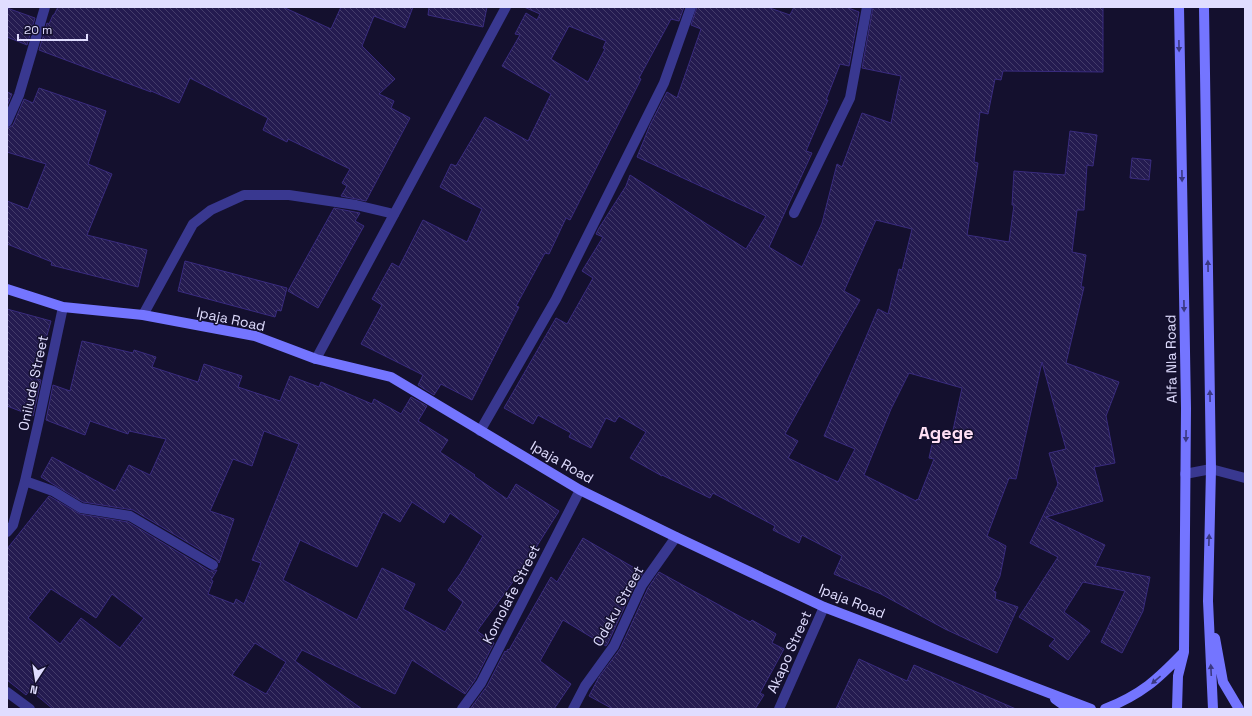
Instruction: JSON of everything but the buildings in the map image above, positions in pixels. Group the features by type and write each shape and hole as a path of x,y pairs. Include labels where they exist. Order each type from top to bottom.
{"main road":[{"name":"Alfa Nla Road","path":"1177,709 1178,676 1184,652 1186,400 1179,7"},
{"path":"1204,7 1211,469 1208,601 1213,709"},
{"name":"Ipaja Road","path":"7,289 63,307 143,315 255,336 316,359 391,377 580,490 676,537 824,607 1091,709"},
{"path":"1208,601 1223,682 1239,709"},
{"path":"1105,709 1125,701 1142,691 1159,678 1184,652"},
{"path":"1044,690 1069,709"}],"street":[{"path":"7,122 19,95 46,7"},
{"path":"316,359 506,7"},
{"path":"480,431 556,299 664,83 691,7"},
{"path":"794,213 850,98 867,7"},
{"path":"143,315 193,224 211,210 244,194 289,194 356,205 394,214"},
{"name":"Onilude Street","path":"7,532 13,525 25,481 63,307"},
{"path":"1185,474 1211,469 1245,478"},
{"path":"25,481 53,492 81,508 130,516 213,565"},
{"name":"Komolafe Street","path":"462,709 481,683 580,490"},
{"name":"Odeku Street","path":"573,709 585,686 614,646 642,585 676,537"},
{"name":"Akapo Street","path":"779,709 824,607"},
{"path":"7,692 30,709"}],"district":[{"name":"Agege","path":"946,432"}]}
